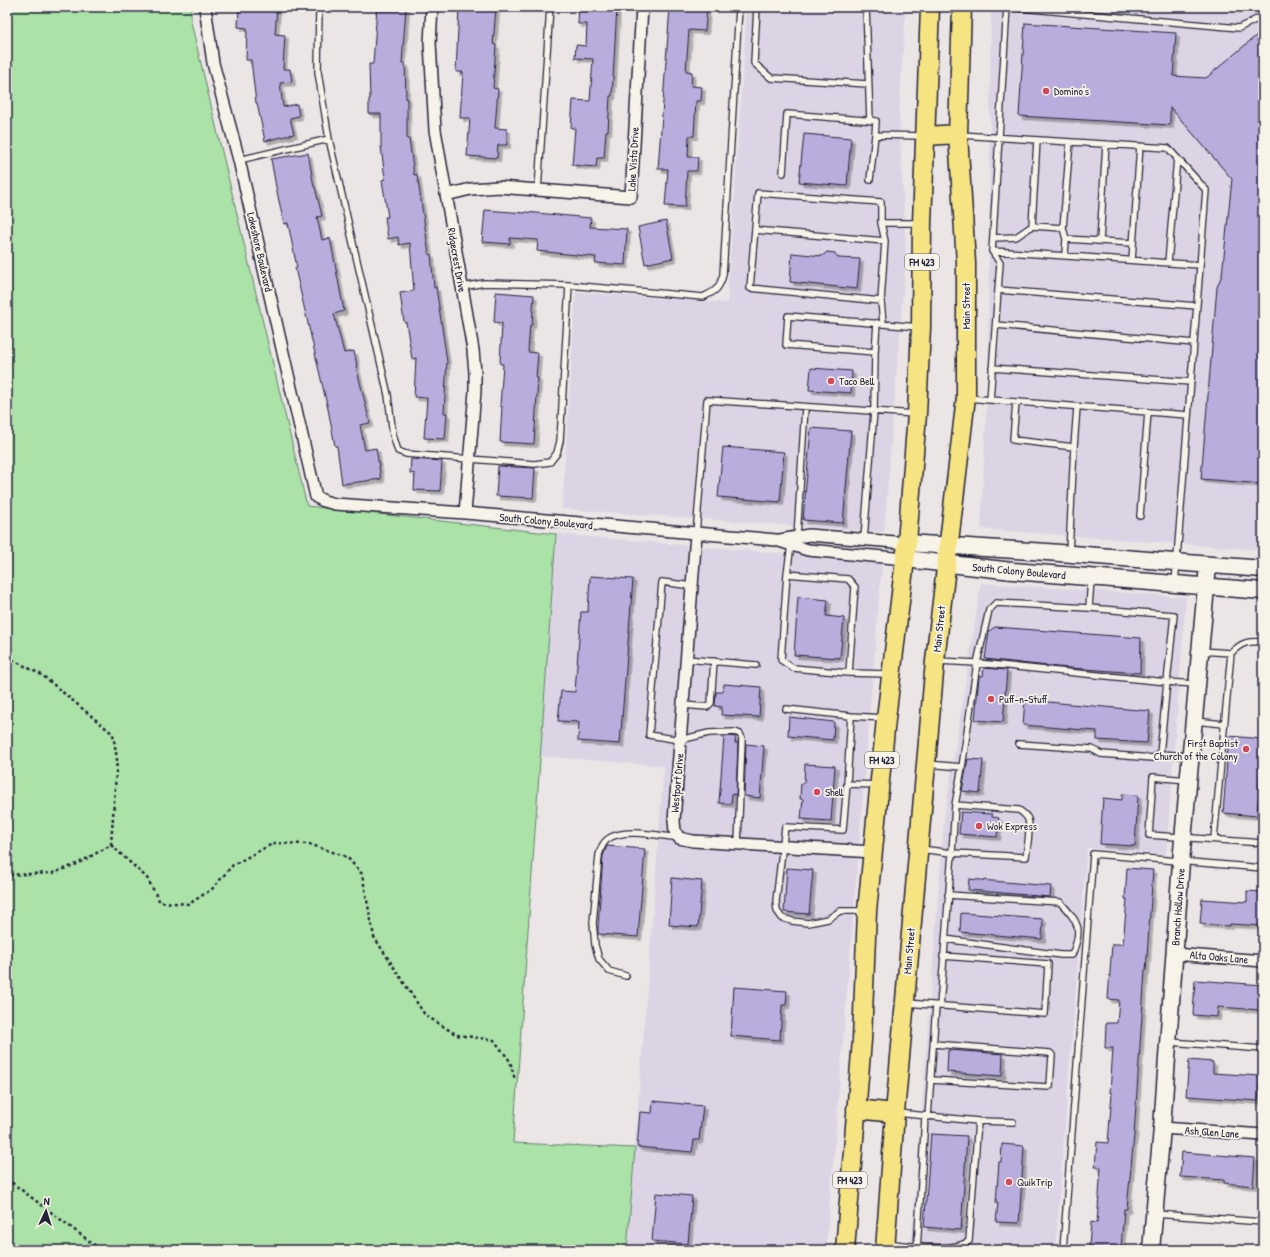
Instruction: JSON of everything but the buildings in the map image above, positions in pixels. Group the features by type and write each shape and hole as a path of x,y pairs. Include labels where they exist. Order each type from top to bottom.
{"main road":[{"name":"FM 423","path":"845,1250 862,1040 867,911 872,852 906,551 917,414 921,327 922,223 930,7"},
{"name":"Main Street","path":"886,1247 904,1003 935,661 966,397 966,263 958,134 962,7"},
{"path":"925,136 958,134"},
{"name":"South Colony Boulevard","path":"906,551 949,545 1263,569"},
{"name":"South Colony Boulevard","path":"906,551 946,564 1263,591"},
{"name":"Branch Hollow Drive","path":"1151,1250 1162,1128 1181,862 1208,565"},
{"path":"856,1109 895,1113"}],"street":[{"name":"Lakeshore Boulevard","path":"205,7 213,64 239,160 316,497"},
{"name":"Ridgecrest Drive","path":"432,7 430,43 435,130 475,373 475,391 465,514"},
{"name":"Lake Vista Drive","path":"446,195 471,189 498,188 631,197 642,7"},
{"name":"South Colony Boulevard","path":"316,497 324,502 335,504 696,534 794,541 810,535 864,539 906,551"},
{"name":"Westport Drive","path":"679,838 675,831 674,821 696,534"},
{"name":"South Colony Boulevard","path":"794,541 808,550 906,551"},
{"path":"679,838 693,841 872,852"},
{"name":"Alta Oaks Lane","path":"1174,954 1263,961"},
{"name":"Ash Glen Lane","path":"1162,1128 1263,1135"}],"lane":[{"path":"319,7 318,72 329,139 388,395 393,435 398,450 406,454 469,460 534,464 550,462 557,453 560,441 569,285"},
{"path":"538,190 550,7"},
{"path":"462,287 484,282 569,285 703,297 713,293 720,286 723,275 739,7"},
{"path":"757,7 754,63 771,78 868,84"},
{"path":"866,7 870,121"},
{"path":"990,400 1000,263 992,251 1007,7 1239,28 1263,17"},
{"path":"783,173 787,114 876,121 870,180"},
{"path":"958,134 1168,148 1206,190 1175,584"},
{"path":"875,135 925,136"},
{"path":"239,160 329,139"},
{"path":"1032,226 1037,140"},
{"path":"1066,255 1066,239 1063,228 1070,142"},
{"path":"1100,241 1106,144"},
{"path":"1132,260 1140,146"},
{"path":"1168,263 1177,158"},
{"path":"864,539 874,411 875,352 880,323 885,241 881,223 881,202 758,193 750,288 881,301"},
{"path":"881,223 922,223"},
{"path":"993,238 1016,237 1032,226 1063,228"},
{"path":"755,230 885,241"},
{"path":"1066,239 1133,243"},
{"path":"992,251 1200,265"},
{"path":"998,290 1197,306"},
{"path":"875,352 786,345 788,316 921,327"},
{"path":"996,325 1194,343"},
{"path":"992,368 1191,382"},
{"path":"966,397 1188,415"},
{"path":"696,534 707,400 917,414"},
{"path":"1016,402 1013,440 1074,447"},
{"path":"805,407 794,541 787,574 781,660 793,668 849,673 892,674"},
{"path":"1069,554 1077,407"},
{"path":"1140,516 1148,412"},
{"path":"787,574 848,579 855,587 849,673"},
{"path":"1089,608 1091,577"},
{"path":"692,586 662,582 649,735 680,740 709,733 735,732 740,734 742,738 738,844"},
{"path":"916,1248 926,1117 945,939 955,805 977,663 989,610 996,603 1089,608 1174,615 1160,754"},
{"path":"1214,839 1231,653 1238,646 1250,641 1263,642"},
{"path":"1201,651 1231,653"},
{"path":"686,659 756,665"},
{"path":"683,705 706,707 710,705 714,661"},
{"path":"935,661 977,663 1198,684"},
{"path":"786,710 886,719"},
{"path":"852,716 843,830 785,827 776,901 777,911 782,918 808,923 828,919 840,911 867,911"},
{"path":"1194,721 1224,724"},
{"path":"1019,744 1092,749 1101,754 1153,758 1160,754 1191,756"},
{"path":"926,764 962,767"},
{"path":"1189,780 1152,777 1149,835 1263,843"},
{"path":"847,784 880,785"},
{"path":"918,849 952,853 1026,857 1029,824 1027,818 1019,810 955,805"},
{"path":"626,976 609,971 599,959 595,945 593,923 599,855 602,845 609,838 624,833 644,833 679,838"},
{"path":"1063,1250 1093,854 1263,868"},
{"path":"945,939 1061,955 1072,955 1077,943 1079,928 1072,915 1060,902 948,895"},
{"path":"904,1003 1045,1014 1048,964 943,956"},
{"path":"1168,1042 1263,1049"},
{"path":"931,1080 1050,1086 1052,1055 1050,1053 934,1044"},
{"path":"895,1113 978,1121 1013,1122"},
{"path":"886,1247 932,1248 964,1244 969,1241 978,1121"},
{"path":"1154,1214 1263,1222"}],"path":[{"path":"7,657 42,674 112,734 117,759 111,845"},
{"path":"111,845 147,878 160,902 189,904 212,889 233,865 274,843 309,844 347,857 362,874 374,937 425,1015 457,1035 494,1040 510,1061 515,1080"},
{"path":"7,875 53,873 77,864 111,845"},
{"path":"7,1179 101,1250"}],"shaded area":[{"path":"747,7 906,7 899,113 906,254 884,532 562,509 576,292 727,303"},
{"path":"991,7 1263,7 1263,550 981,529 988,371"},
{"path":"556,534 882,562 826,1250 627,1250 664,766 540,756"},
{"path":"981,583 1186,597 1166,855 1087,848 1055,1250 911,1250 944,820"}],"green space":[{"path":"7,7 191,7 191,22 307,506 556,534 513,1143 635,1148 627,1250 7,1250"}],"place":[{"name":"Domino's","path":"1046,91"},
{"name":"Taco Bell","path":"831,381"},
{"name":"Puff-n-Stuff","path":"991,699"},
{"name":"First Baptist Church of the Colony","path":"1246,749"},
{"name":"Shell","path":"817,792"},
{"name":"Wok Express","path":"979,826"},
{"name":"QuikTrip","path":"1009,1182"}]}
